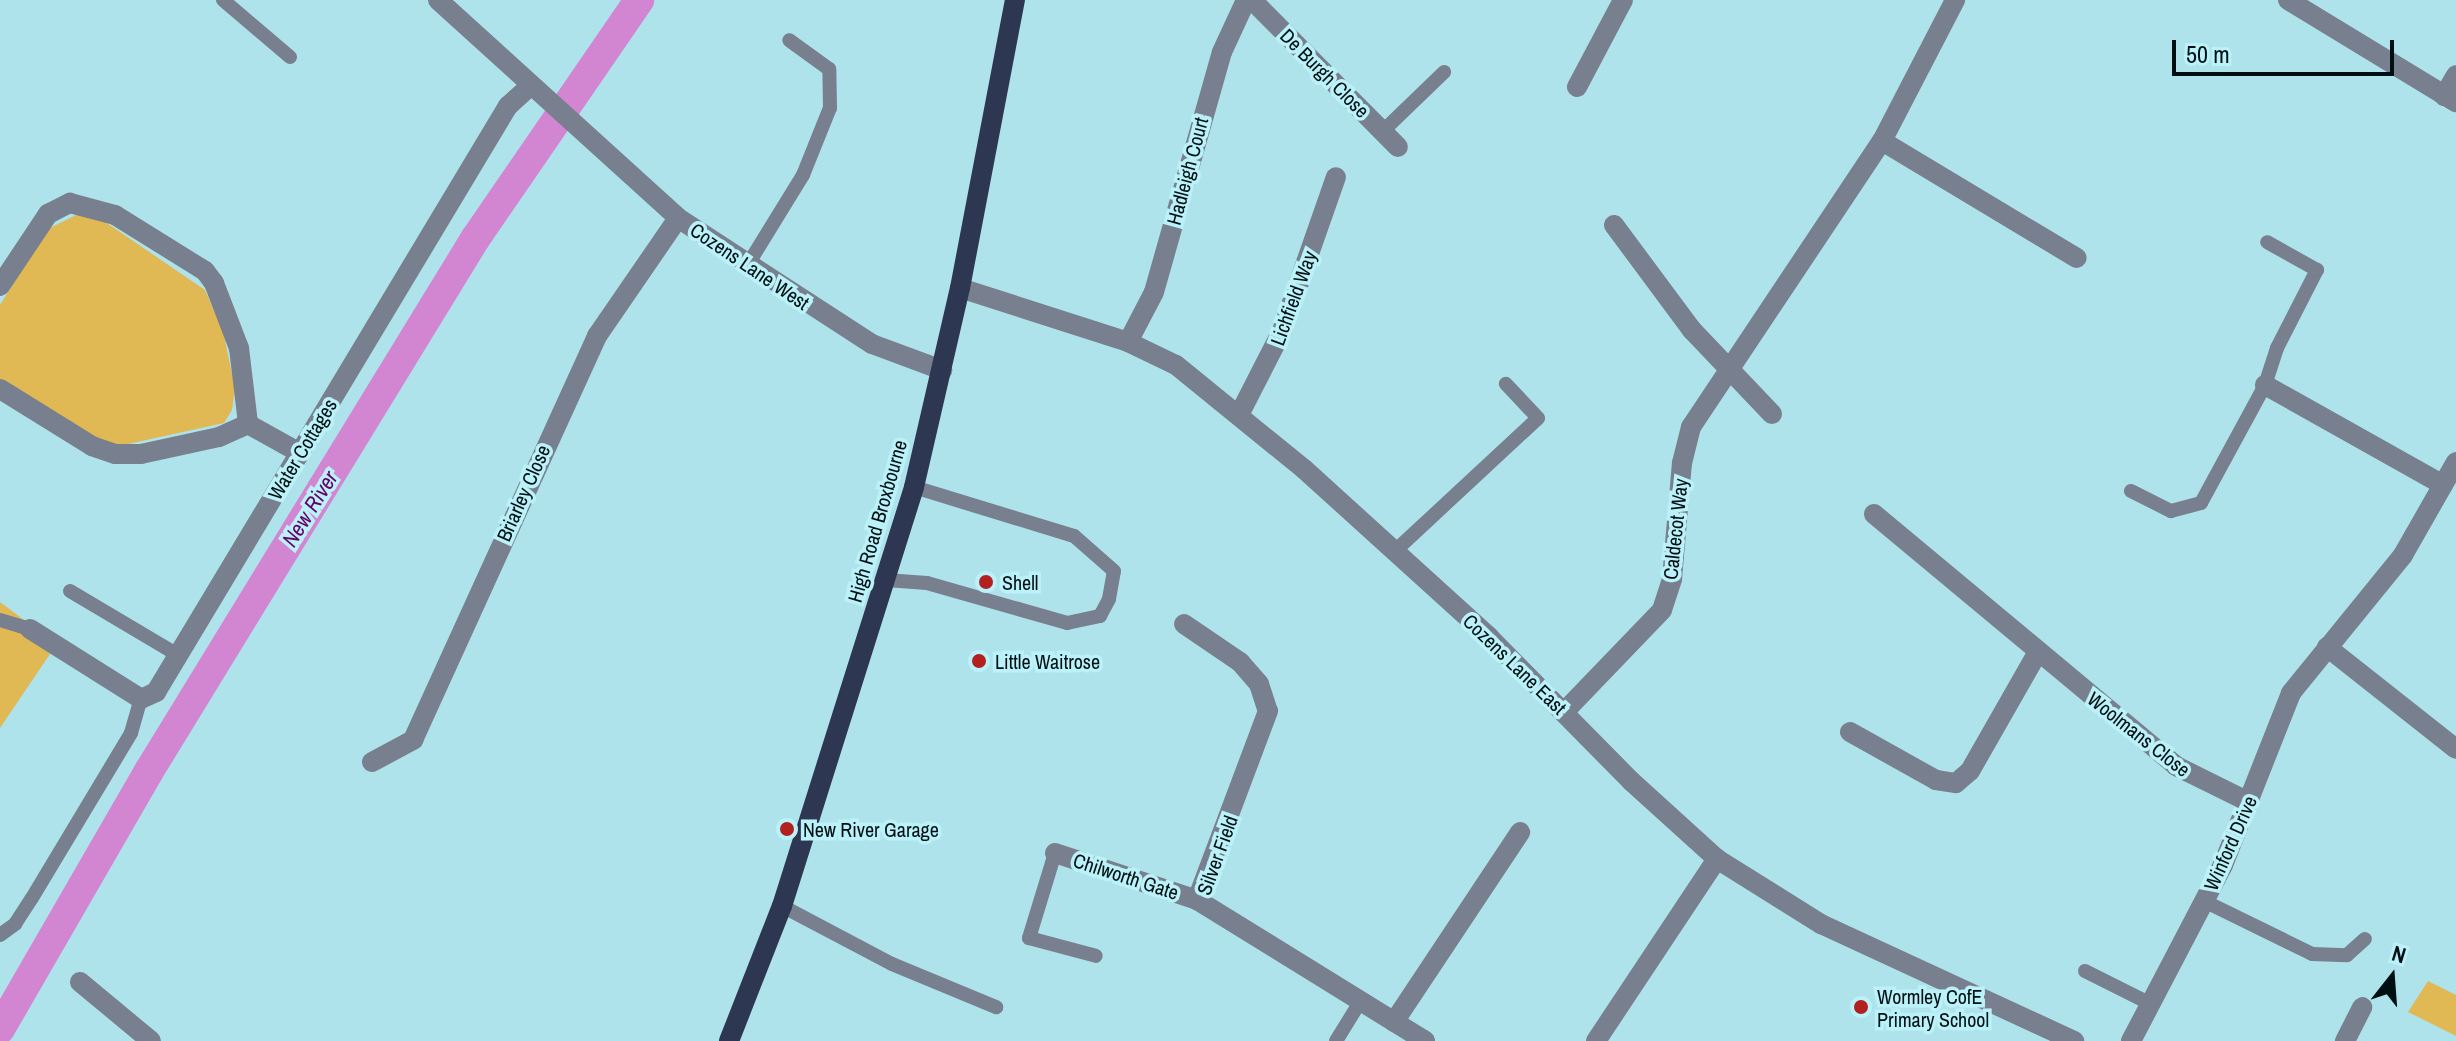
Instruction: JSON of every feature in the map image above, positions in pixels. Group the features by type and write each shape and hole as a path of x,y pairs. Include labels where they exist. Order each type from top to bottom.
{"main road":[{"name":"High Road Broxbourne","path":"729,1041 782,906 914,487 960,288 1015,0"}],"street":[{"path":"438,0 530,86"},
{"name":"De Burgh Close","path":"1249,0 1398,147"},
{"name":"Hadleigh Court","path":"1128,342 1154,292 1222,52 1249,0"},
{"path":"1577,87 1623,0"},
{"name":"Caldecot Way","path":"1564,712 1639,640 1662,610 1675,552 1685,442 1729,366 1806,260 1882,141 1955,0"},
{"path":"2288,0 2450,99 2456,75"},
{"name":"Cozens Lane West","path":"530,86 582,127 678,218 747,266 872,344 942,370"},
{"name":"Water Cottages","path":"141,699 156,692 508,106 530,86"},
{"path":"1882,141 2077,258"},
{"name":"Lichfield Way","path":"1239,415 1282,331 1336,177"},
{"path":"0,286 48,214 70,203 115,215 205,271 214,283 239,348 248,424"},
{"name":"Briarley Close","path":"372,762 413,740 597,336 678,218"},
{"path":"1614,225 1692,330 1772,414"},
{"name":"Cozens Lane East","path":"960,288 1128,342 1176,365 1239,415 1395,551 1717,859 1821,924 2074,1041"},
{"path":"2265,385 2443,485"},
{"path":"0,389 92,446 115,454 141,454 219,437 248,424"},
{"path":"248,424 300,453"},
{"name":"Winford Drive","path":"2131,1041 2204,901 2249,802 2279,715 2327,647 2403,555 2456,462"},
{"name":"Woolmans Close","path":"1874,514 2176,766 2249,802"},
{"name":"Silver Field","path":"1184,624 1240,662 1259,684 1268,711 1197,900 1425,1041"},
{"path":"30,629 141,699"},
{"path":"2327,647 2456,749"},
{"path":"1850,732 1936,780 1956,783 1970,771 2038,652"},
{"path":"1394,1022 1520,832"},
{"name":"Chilworth Gate","path":"1055,853 1197,900"},
{"path":"1596,1041 1717,859"},
{"path":"80,982 151,1041"},
{"path":"2345,1041 2362,1007"}],"lane":[{"path":"223,0 290,57"},
{"path":"747,266 803,175 830,108 829,69 789,40"},
{"path":"1383,131 1444,72"},
{"path":"2131,491 2171,511 2201,503 2265,385 2277,348 2317,270 2267,242"},
{"path":"1395,551 1538,418 1506,384"},
{"path":"886,580 927,583 1067,623 1100,616 1109,599 1114,571 1074,536 914,487"},
{"path":"70,591 178,655"},
{"path":"0,620 30,629"},
{"path":"0,935 32,898 131,733 141,699"},
{"path":"1055,853 1029,938 1096,956"},
{"path":"2204,901 2312,954 2347,955 2365,939"},
{"path":"782,906 892,964 996,1007"},
{"path":"2085,971 2149,1003"},
{"path":"1336,1041 1360,1002"}],"shaded area":[{"path":"78,214 101,219 205,290 223,331 235,388 232,410 224,423 119,446 97,439 0,380 0,305 46,230"},
{"path":"0,602 28,623 50,654 0,728"},
{"path":"2428,981 2456,995 2456,1036 2408,1012"}],"waterway":[{"name":"New River","path":"0,1029 149,771 475,239 639,0"}],"place":[{"name":"Shell","path":"986,582"},
{"name":"Little Waitrose","path":"979,661"},
{"name":"New River Garage","path":"787,829"},
{"name":"Wormley CofE Primary School","path":"1861,1007"}]}
